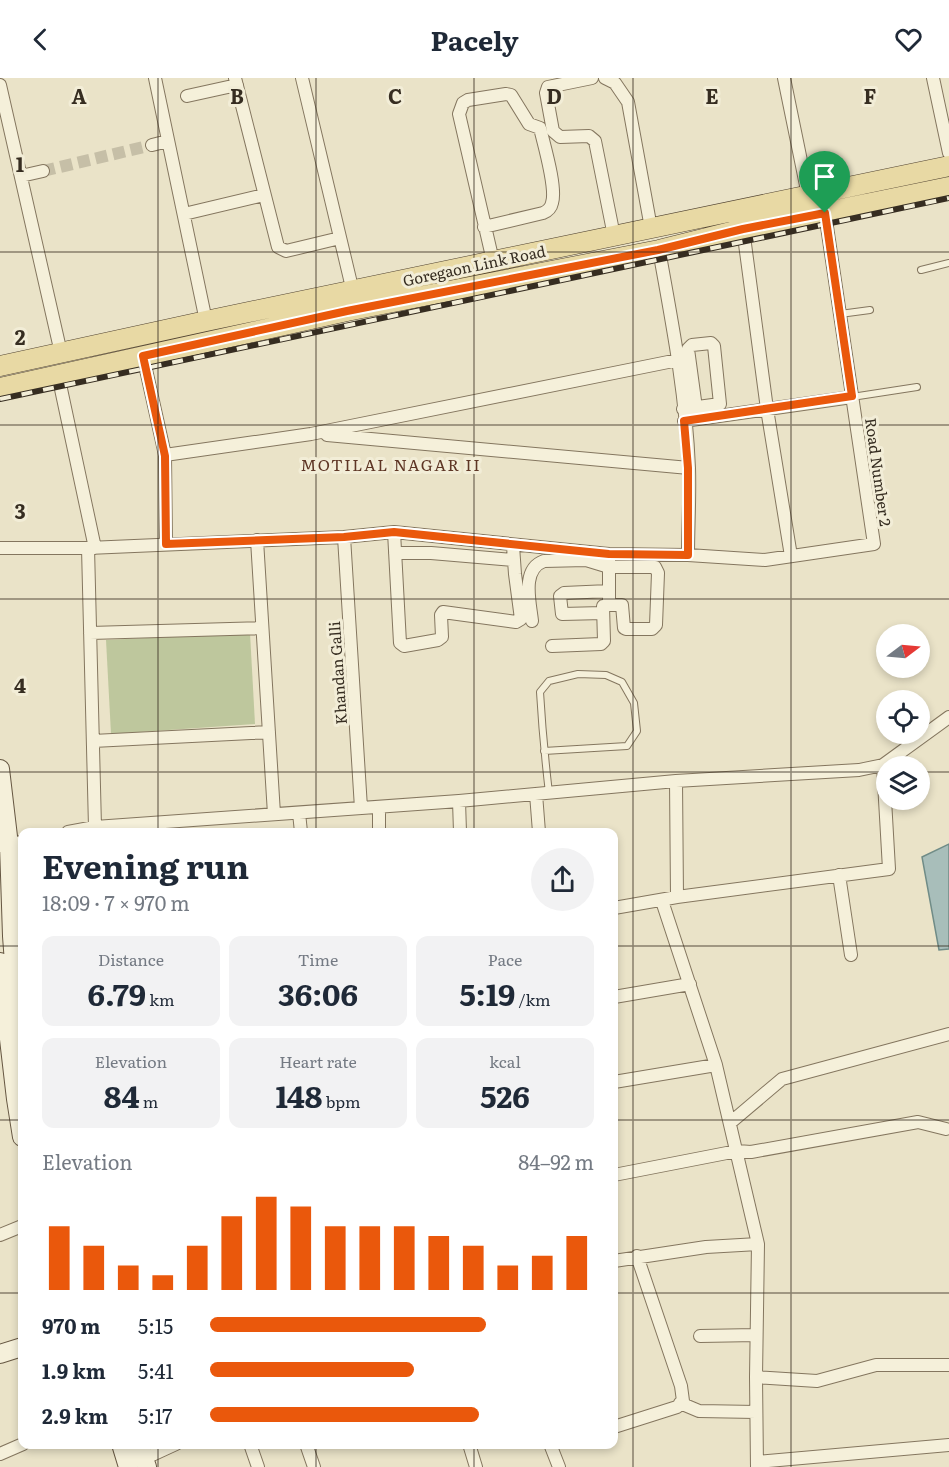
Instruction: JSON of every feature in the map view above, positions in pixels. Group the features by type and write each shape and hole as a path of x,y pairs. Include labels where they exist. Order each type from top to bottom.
{"main road":[{"name":"Goregaon Link Road","path":"0,366 206,321 355,300 493,261 949,166"},
{"path":"0,388 143,356 355,300 658,250 743,229 949,188"},
{"path":"0,769 10,844 18,1069"},
{"path":"0,962 15,1018 18,1040"},
{"path":"0,1346 18,1340"},
{"path":"0,1354 18,1348"},
{"path":"126,1449 137,1460"}],"street":[{"path":"155,78 206,321"},
{"path":"302,78 355,300"},
{"path":"592,78 548,87 546,93 553,131 560,137 589,136 595,141 614,236"},
{"path":"605,78 615,83 628,102 651,228"},
{"path":"784,78 808,195"},
{"path":"933,78 949,153"},
{"path":"187,96 236,81 275,240 282,250 340,238"},
{"path":"0,85 61,353"},
{"path":"484,227 543,213 549,210 552,204 553,189 540,128 529,124 511,95 506,94 468,100 463,103 459,114 484,227 493,261"},
{"path":"152,145 168,141"},
{"path":"21,176 43,171"},
{"path":"184,214 264,195"},
{"name":"Road Number 2","path":"0,548 91,548 344,537 394,532 513,546 609,554 688,555 765,560 874,544 825,213"},
{"path":"743,229 766,409 791,556"},
{"path":"658,250 688,412"},
{"path":"688,412 720,404 714,346 711,343 692,345 688,349 688,412 688,555"},
{"path":"143,356 165,456 166,544"},
{"path":"165,456 311,434 678,360"},
{"path":"58,375 91,548 90,633 96,827"},
{"path":"688,412 766,409 852,396"},
{"path":"311,434 688,468"},
{"path":"394,532 400,643 404,646 438,640 442,637 441,615 443,612 516,622 521,619 513,546"},
{"name":"Khandan Galli","path":"344,537 361,808"},
{"path":"256,540 274,814"},
{"path":"395,553 431,553 514,560"},
{"path":"552,646 604,642 609,591 609,554"},
{"path":"532,621 528,583 532,569 544,561 586,560 609,567 655,567 658,573 656,625 652,629 624,628 622,605 562,614 560,596 564,593 609,591"},
{"path":"90,633 262,628"},
{"path":"896,756 949,717"},
{"path":"93,741 269,732"},
{"path":"144,828 274,814 459,801 676,781 859,770 876,767"},
{"path":"676,781 677,897"},
{"path":"536,794 539,828"},
{"path":"459,801 460,828"},
{"path":"378,807 379,828"},
{"path":"618,907 677,897 889,869 886,810"},
{"path":"299,813 301,828"},
{"path":"219,819 220,828"},
{"path":"90,828 116,828"},
{"path":"839,875 851,955"},
{"path":"662,901 716,1065 758,1244 757,1464 949,1445"},
{"path":"618,996 690,984"},
{"path":"730,1123 782,1079 949,1034"},
{"path":"618,1081 716,1065"},
{"path":"618,1174 737,1151 751,1152 918,1122 946,1129"},
{"path":"0,1234 18,1227"},
{"path":"618,1259 706,1247 758,1244"},
{"path":"618,1426 677,1407 683,1401 681,1386 637,1256"},
{"path":"700,1336 756,1335"},
{"path":"756,1377 817,1381 876,1365 949,1365"},
{"path":"680,1403 699,1411 756,1412"},
{"path":"0,1454 18,1446"},
{"path":"137,1460 164,1449"},
{"path":"252,1449 258,1467"},
{"path":"308,1449 314,1467"},
{"path":"471,1449 476,1467"},
{"path":"555,1449 559,1467"}],"lane":[{"path":"921,270 949,263"},
{"path":"840,314 870,310"},
{"path":"852,396 917,387"},
{"path":"544,752 627,746 637,731 634,703 622,681 606,675 578,674 549,681 540,692 544,752 549,793"}],"green space":[{"path":"250,633 255,724 111,734 106,640"}],"water":[{"path":"949,844 949,949 939,950 922,857"}],"tunnel":[{"path":"43,171 152,145"}],"railway":[{"path":"0,399 949,198"}],"district":[{"name":"MOTILAL NAGAR II","path":"391,464"}],"route":[{"path":"825,213 852,396 684,421 688,468 688,555 609,554 513,546 394,532 344,537 166,544 165,456 143,356 347,311 658,250 743,229 825,213"}]}
